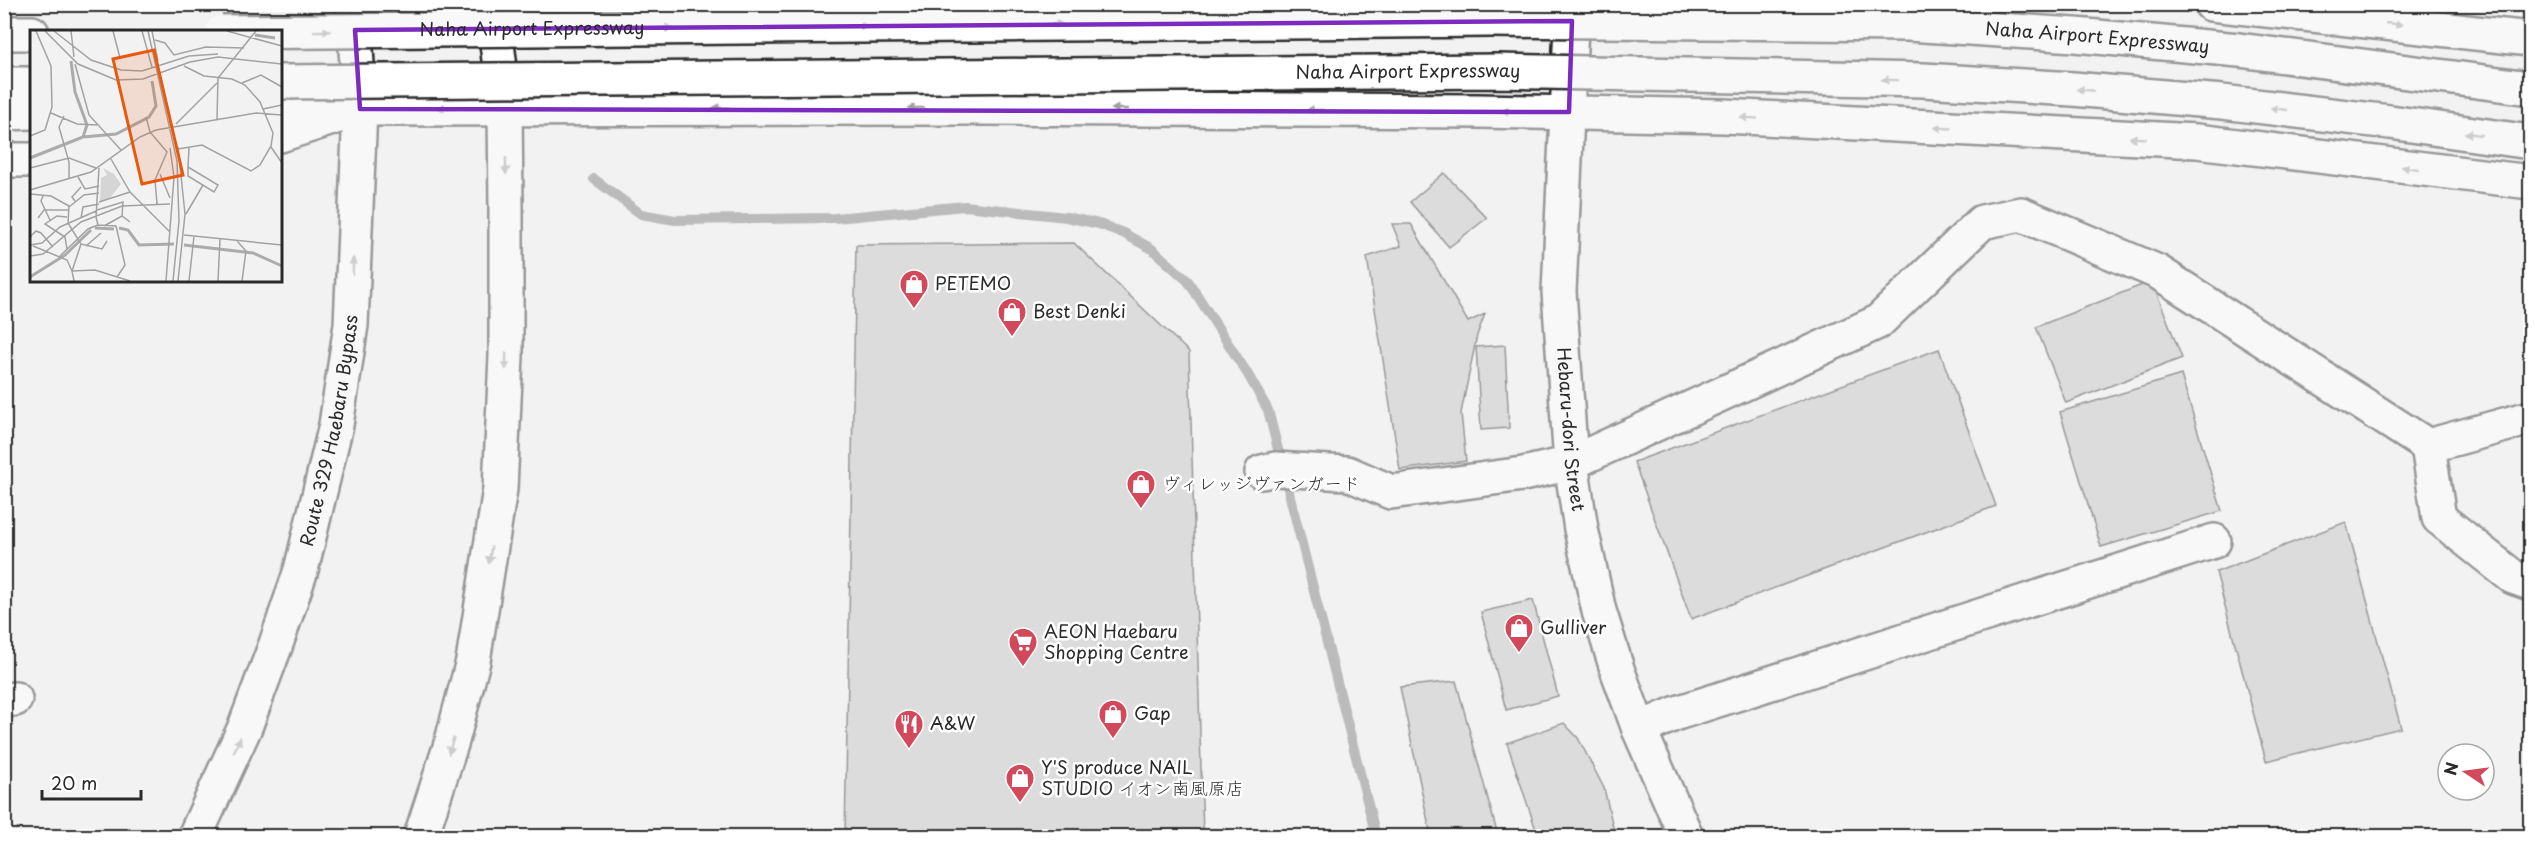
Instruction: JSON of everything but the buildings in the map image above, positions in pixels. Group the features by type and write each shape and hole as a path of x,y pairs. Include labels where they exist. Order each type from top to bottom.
{"main road":[{"name":"Route 329 Haebaru Bypass","path":"195,837 245,727 276,644 301,570 336,425 351,325 360,109 353,4"},
{"path":"421,837 453,741 473,661 500,489 506,356 505,107 492,4"},
{"name":"Hebaru-dori Street","path":"1572,4 1569,112 1559,292 1571,463 1581,529 1599,611 1639,729 1686,837"},
{"path":"2211,4 2530,39"},
{"name":"Naha Airport Expressway","path":"282,31 1490,20 1908,24 2075,35 2239,50 2530,88"},
{"path":"4,33 30,33"},
{"name":"Naha Airport Expressway","path":"282,82 1486,71 1923,80 2073,89 2222,102 2390,122 2530,142"},
{"path":"4,84 30,84"},
{"path":"282,110 505,107 1569,112 1724,116 2197,141 2530,182"},
{"path":"282,134 360,109"},
{"path":"4,113 30,112"},
{"path":"4,160 30,160"},
{"path":"1269,470 1347,473 1391,492 1523,474 1571,463 1878,322 1982,222 2021,214 2158,272 2428,446 2530,418"},
{"path":"2428,446 2439,518 2513,577 2530,583"},
{"path":"1639,729 1677,713 2214,542"}],"highlighted area":[{"path":"1572,21 1569,112 360,109 355,30"}],"waterway":[{"path":"594,179 641,214 675,220 835,218 965,206 1066,217 1099,224 1123,233 1152,249 1188,281 1268,410 1376,836"}],"place":[{"name":"PETEMO","path":"914,310"},
{"name":"Best Denki","path":"1012,338"},
{"name":"ヴィレッジヴァンガード","path":"1141,510"},
{"name":"Gulliver","path":"1519,654"},
{"name":"AEON Haebaru Shopping Centre","path":"1023,668"},
{"name":"Gap","path":"1113,740"},
{"name":"A&W","path":"909,750"},
{"name":"Y'S produce NAIL STUDIO イオン南風原店","path":"1020,804"}]}
